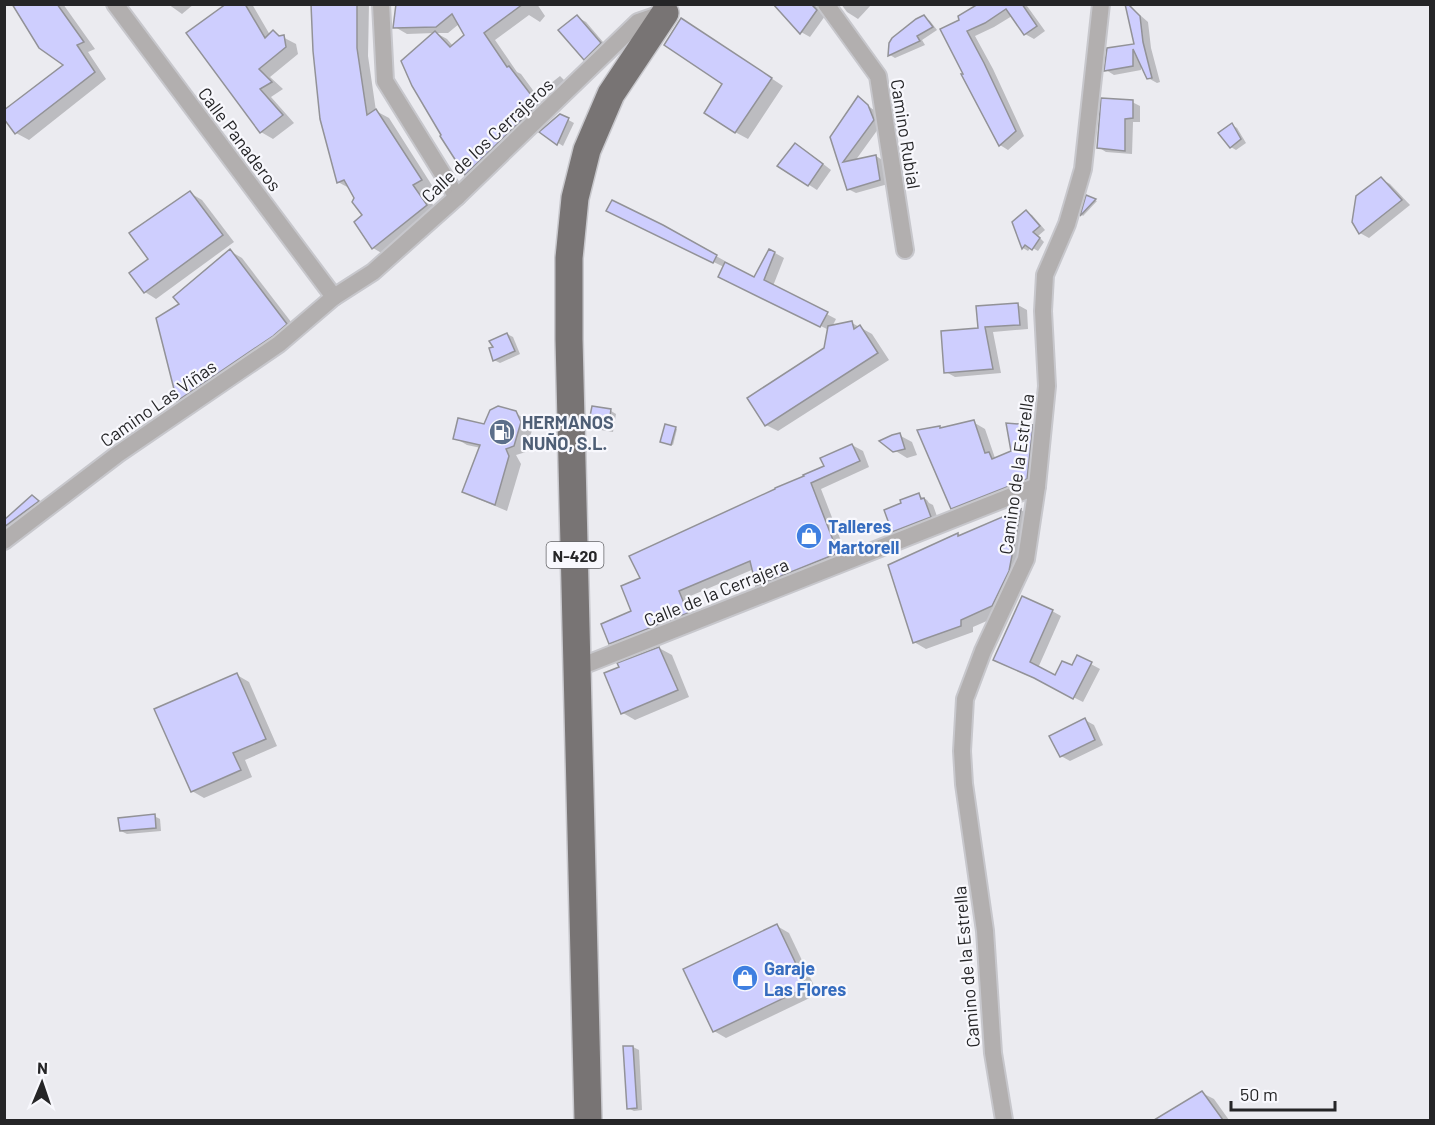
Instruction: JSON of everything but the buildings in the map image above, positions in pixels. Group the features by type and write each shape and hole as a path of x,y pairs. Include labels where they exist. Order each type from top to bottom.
{"highway":[{"name":"N-420","path":"588,1120 569,258 575,198 588,150 611,94 665,13"}],"street":[{"name":"Calle Panaderos","path":"115,4 334,297"},
{"path":"381,4 385,81 456,197"},
{"name":"Camino Rubial","path":"826,4 878,76 904,250"},
{"name":"Camino de la Estrella","path":"1004,1120 993,1053 985,931 964,784 962,751 965,699 983,651 1026,558 1037,486 1047,386 1043,310 1045,275 1067,224 1083,168 1101,4"},
{"name":"Calle de los Cerrajeros","path":"334,297 373,272 456,197 638,22 665,13"},
{"name":"Camino Las Viñas","path":"4,542 118,454 279,344 334,297"},
{"name":"Calle de la Cerrajera","path":"577,668 1037,486"}],"place":[{"name":"HERMANOS NUÑO, S.L.","path":"502,432"},
{"name":"Talleres Martorell","path":"809,536"},
{"name":"Garaje Las Flores","path":"745,978"}]}
